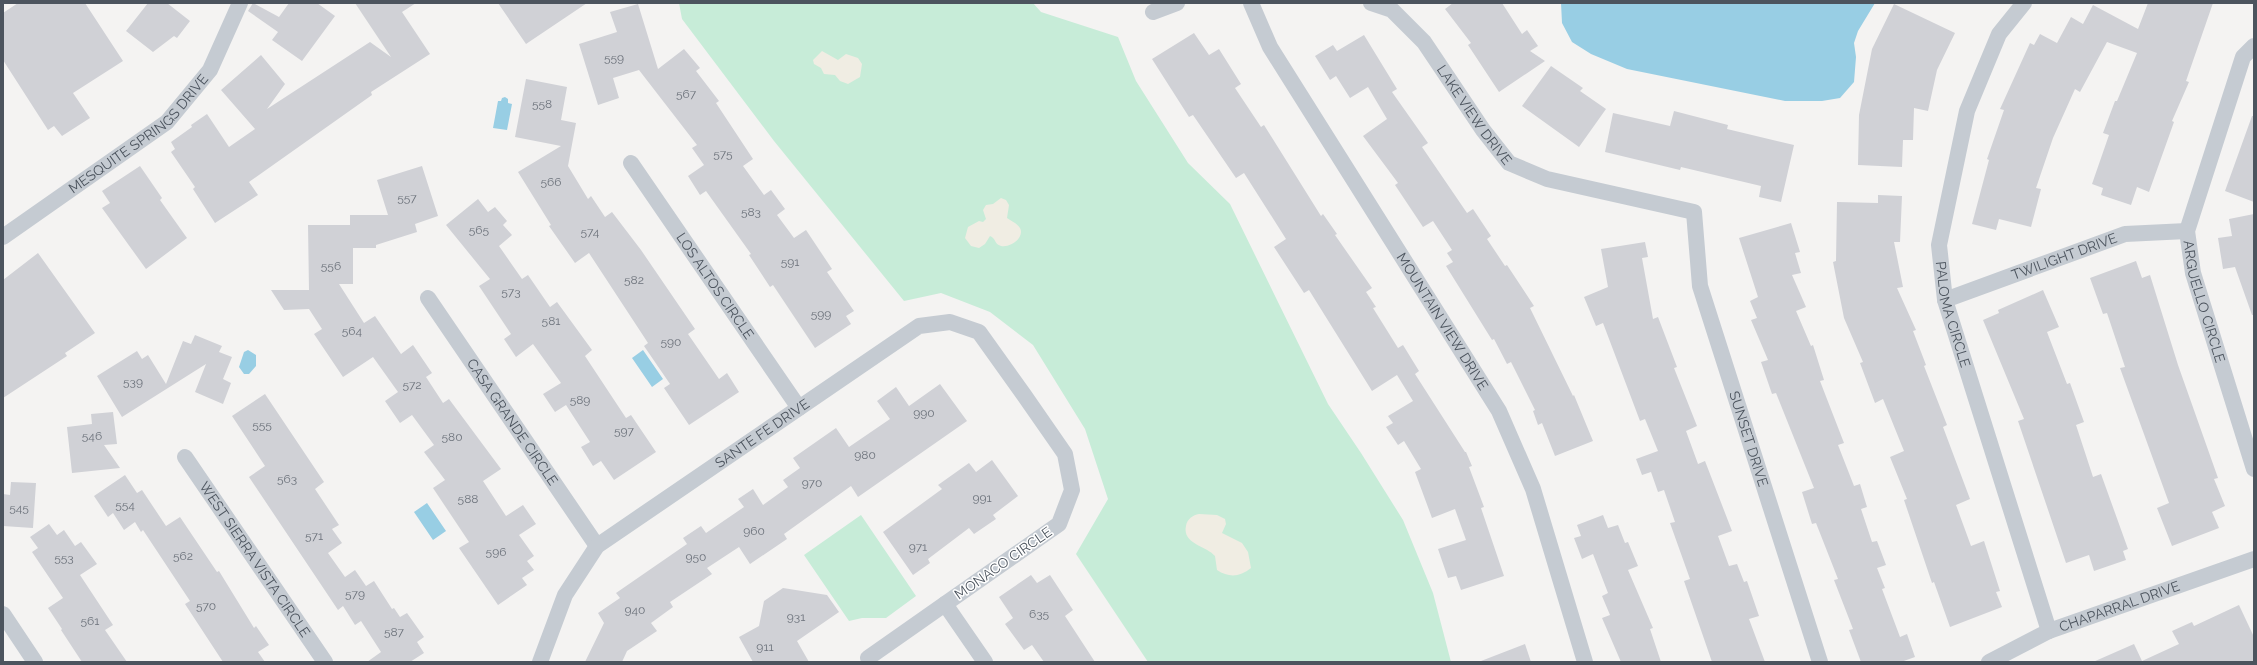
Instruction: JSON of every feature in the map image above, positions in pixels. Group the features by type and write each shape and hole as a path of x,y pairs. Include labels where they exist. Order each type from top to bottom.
{"street":[{"name":"MESQUITE SPRINGS DRIVE","path":"3,237 167,122 210,70 240,3"},
{"path":"1153,12 1176,3"},
{"name":"MOUNTAIN VIEW DRIVE","path":"1251,3 1270,47 1499,411 1533,489 1585,662"},
{"name":"LAKE VIEW DRIVE","path":"1371,3 1392,10 1424,42 1483,130 1509,163 1547,179 1694,212"},
{"name":"PALOMA CIRCLE","path":"2024,3 1999,34 1967,112 1939,245 1945,300 2049,631"},
{"name":"ARGUELLO CIRCLE","path":"2254,46 2243,57 2187,231 2193,273 2254,469"},
{"name":"LOS ALTOS CIRCLE","path":"631,163 799,408"},
{"name":"SUNSET DRIVE","path":"1694,212 1700,286 1820,662"},
{"name":"TWILIGHT DRIVE","path":"1945,300 2125,234 2187,231"},
{"name":"CASA GRANDE CIRCLE","path":"428,298 597,546"},
{"name":"SANTE FE DRIVE","path":"540,662 565,595 597,546 919,326 950,322 979,332 1024,395"},
{"name":"MONACO CIRCLE","path":"868,658 1059,524 1072,490 1065,454 1024,395"},
{"name":"WEST SIERRA VISTA CIRCLE","path":"185,457 325,662"},
{"name":"CHAPARRAL DRIVE","path":"1989,662 2049,631 2254,559"},
{"path":"945,604 985,662"},
{"path":"3,614 35,662"}],"green space":[{"path":"679,3 1033,3 1041,12 1118,37 1136,81 1188,163 1230,204 1328,404 1403,520 1433,593 1451,662 1148,662 1076,554 1108,499 1085,429 1033,345 990,312 941,293 904,301 774,141 682,19"},
{"path":"861,515 916,596 886,618 862,618 849,621 804,555"}],"sand":[{"path":"822,51 838,60 846,54 858,58 862,64 860,77 848,84 840,81 835,75 824,74 821,68 814,64 813,60"},
{"path":"1001,198 1006,200 1009,205 1007,218 1016,223 1020,228 1021,232 1019,239 1012,244 1001,246 997,244 990,236 985,244 979,248 971,246 965,238 968,227 979,221 983,222 986,219 983,210 986,205 993,204"},
{"path":"1199,514 1217,515 1225,519 1226,524 1222,533 1242,543 1248,552 1251,568 1239,575 1221,573 1217,570 1215,556 1191,541 1186,532 1186,526 1189,519"}],"water":[{"path":"1561,3 1875,3 1858,31 1854,43 1856,57 1854,82 1840,98 1822,101 1785,101 1627,69 1591,54 1572,42 1562,23"},
{"path":"505,97 508,99 508,103 512,104 507,130 493,128 498,101 501,101 502,98"},
{"path":"248,350 256,355 256,366 249,374 244,374 239,367 244,352"},
{"path":"643,350 663,379 652,387 632,358"},
{"path":"427,503 446,531 433,540 414,512"}],"building":[{"path":"18,3 85,3 123,61 73,93 90,118 62,136 54,126 48,130 3,60 3,13"},
{"path":"148,3 167,3 190,21 177,38 174,36 153,52 126,31"},
{"path":"253,3 279,17 289,3 317,3 335,16 302,61 272,40 278,32 248,11"},
{"path":"355,3 416,3 402,12 430,54 371,92 372,95 249,182 258,195 215,223 193,189 195,187 171,152 175,149 171,142 207,114 229,147 255,129 221,90 261,55 285,84 267,109 370,42 391,57"},
{"path":"498,3 587,3 526,44"},
{"path":"1453,3 1502,3 1522,34 1527,30 1538,46 1530,51 1545,61 1499,92 1468,45 1471,43 1445,9"},
{"path":"2148,3 2213,3 2186,81 2189,82 2172,121 2174,122 2149,192 2137,187 2131,205 2101,195 2103,188 2092,184 2109,135 2103,133 2115,101 2117,101 2137,53 2107,42 2080,92 2075,89 2053,138 2036,188 2041,189 2031,227 1999,219 1996,230 1972,224 1989,160 1987,159 2004,110 2000,109 2030,43 2034,45 2040,34 2057,43 2071,17 2083,24 2093,5 2138,29"},
{"path":"638,4 658,69 684,49 700,68 696,71 719,101 716,103 753,159 743,166 764,195 771,190 785,209 777,215 794,238 806,230 832,269 827,272 854,311 846,316 851,324 815,348 773,285 770,287 749,255 751,254 706,191 700,195 688,176 704,165 692,148 697,145 639,70 613,78 619,98 598,105 579,44 617,32 610,12"},
{"path":"1894,4 1955,33 1937,70 1928,111 1914,108 1913,140 1903,140 1902,167 1858,165 1859,115 1872,49"},
{"path":"1194,33 1209,55 1219,49 1241,84 1235,88 1261,127 1264,125 1321,216 1323,214 1337,234 1335,235 1372,288 1366,292 1376,307 1373,308 1398,348 1403,345 1419,371 1415,374 1466,452 1472,466 1469,467 1484,507 1481,508 1504,576 1461,590 1456,576 1448,578 1438,549 1466,540 1455,509 1432,518 1415,472 1421,469 1404,441 1398,445 1386,427 1393,423 1388,416 1413,401 1397,375 1372,391 1309,290 1304,293 1274,247 1286,239 1244,173 1236,178 1193,115 1189,117 1152,59"},
{"path":"1364,35 1397,89 1392,92 1428,143 1422,147 1467,213 1473,209 1491,236 1487,239 1505,266 1507,265 1534,306 1530,308 1573,396 1574,395 1593,441 1555,456 1542,423 1538,425 1533,411 1535,410 1511,362 1507,364 1494,339 1492,340 1446,266 1453,262 1447,253 1452,250 1433,221 1423,227 1395,185 1398,183 1363,136 1387,119 1368,87 1350,98 1336,76 1330,80 1315,56 1333,45 1337,51"},
{"path":"1551,66 1583,88 1580,91 1606,109 1579,147 1522,106"},
{"path":"526,79 567,87 561,120 576,123 568,166 588,199 591,196 605,217 612,212 641,250 695,329 688,334 719,379 727,373 739,392 689,425 664,388 670,384 644,346 648,343 589,253 575,263 549,226 551,225 518,172 561,146 515,137"},
{"path":"1674,111 1728,125 1727,129 1794,145 1781,202 1759,197 1761,186 1681,167 1680,170 1605,152 1613,113 1670,126"},
{"path":"2252,116 2254,116 2254,202 2225,191"},
{"path":"140,166 162,198 160,200 187,238 146,269 102,208 110,203 102,191"},
{"path":"422,166 438,216 415,224 417,232 376,245 376,248 353,248 353,284 339,284 364,323 375,316 401,354 413,345 432,373 426,377 443,403 449,399 501,469 483,481 506,516 523,505 536,524 519,535 534,556 527,561 534,570 522,578 527,585 498,605 459,548 469,542 433,488 445,480 424,452 434,445 412,415 400,423 385,401 398,392 373,357 343,377 314,334 322,329 309,309 284,310 271,290 309,290 308,225 350,225 350,215 388,215 377,180"},
{"path":"1878,195 1902,196 1900,242 1894,242 1903,287 1897,288 1916,330 1913,331 1926,365 1924,366 1947,425 1943,427 1970,499 1956,505 1971,546 1984,541 2000,591 1996,592 2002,607 1950,627 1934,582 1932,583 1904,500 1907,499 1890,457 1904,451 1883,399 1875,403 1860,363 1863,362 1844,318 1833,262 1836,261 1837,202 1878,203"},
{"path":"478,199 488,212 495,207 507,221 503,225 512,235 499,246 522,279 528,275 550,307 557,302 592,350 585,356 626,418 631,415 656,452 614,480 601,461 593,466 581,447 590,442 566,405 555,412 543,394 561,383 533,344 516,357 504,339 511,334 479,286 490,279 446,225"},
{"path":"2254,214 2254,315 2252,315 2235,267 2223,269 2218,238 2232,236 2229,219"},
{"path":"1791,223 1800,252 1795,253 1801,273 1792,275 1806,307 1796,311 1811,346 1813,345 1824,380 1820,381 1844,443 1838,445 1854,486 1860,484 1867,507 1861,509 1872,542 1877,541 1886,565 1877,568 1885,588 1882,589 1900,637 1907,634 1915,657 1901,662 1861,662 1849,630 1853,629 1834,580 1838,579 1816,523 1812,524 1802,492 1814,488 1776,393 1772,394 1761,362 1768,360 1751,320 1757,318 1750,301 1758,297 1739,238"},
{"path":"1645,242 1648,257 1642,258 1653,319 1658,317 1677,367 1674,368 1697,426 1686,431 1698,464 1705,461 1732,531 1718,536 1729,566 1737,564 1744,582 1747,581 1759,616 1749,619 1765,662 1712,662 1684,581 1690,579 1670,523 1675,522 1664,490 1658,492 1651,472 1642,475 1636,459 1658,451 1645,419 1640,421 1603,323 1596,326 1584,297 1608,287 1601,249"},
{"path":"38,253 95,333 65,353 67,356 3,398 3,280"},
{"path":"2136,261 2142,278 2150,275 2178,365 2218,478 2214,479 2225,506 2212,512 2219,528 2172,546 2157,508 2169,503 2120,368 2125,367 2107,313 2103,314 2090,278"},
{"path":"2043,290 2059,327 2047,332 2067,384 2070,383 2084,422 2076,425 2093,477 2101,474 2128,549 2123,551 2126,560 2094,571 2089,555 2066,563 2018,421 2024,419 1983,320 1999,313 1998,310"},
{"path":"195,335 222,346 219,352 232,357 223,379 231,383 223,404 195,392 206,364 122,417 97,376 137,351 142,359 148,355 166,384 183,341 191,344"},
{"path":"940,384 967,421 858,497 851,486 784,534 787,539 750,564 739,547 707,568 712,574 670,602 673,607 651,623 657,631 627,651 622,662 585,662 604,623 598,613 620,598 616,593 687,544 683,538 701,526 706,533 744,507 738,499 753,489 763,505 788,487 783,480 800,468 793,458 836,428 849,447 890,419 877,401 896,387 909,406"},
{"path":"265,394 324,482 315,489 339,525 332,529 342,543 328,553 345,577 355,570 366,586 374,581 392,609 394,608 400,617 407,613 424,637 417,642 424,653 410,662 367,662 381,652 361,621 355,625 343,606 338,610 249,477 265,466 232,416"},
{"path":"113,412 117,444 104,445 120,468 72,473 67,427 92,424 91,414"},
{"path":"992,460 1018,496 993,515 996,519 974,534 969,528 928,559 930,563 913,575 883,532 942,489 938,485 969,463 976,472"},
{"path":"125,475 137,493 142,490 166,526 180,517 217,572 219,571 254,628 256,626 269,645 258,652 265,662 223,662 185,604 190,601 143,530 141,532 135,522 124,530 113,513 108,517 94,496"},
{"path":"11,482 36,483 33,528 3,526 3,494 10,495"},
{"path":"1603,515 1608,528 1618,525 1625,543 1628,542 1638,566 1628,570 1653,628 1650,629 1661,662 1621,662 1602,618 1610,615 1602,596 1608,593 1593,554 1582,559 1574,538 1581,536 1577,525"},
{"path":"49,524 57,535 64,530 75,546 81,542 97,564 80,575 113,625 105,630 127,662 82,662 48,608 63,598 32,552 38,548 30,537"},
{"path":"1031,575 1037,583 1050,575 1073,610 1065,616 1095,662 1044,662 1032,645 1024,650 1005,624 1013,618 999,597"},
{"path":"783,588 827,595 839,612 797,641 809,662 753,662 739,637 759,626 764,601"},
{"path":"2239,605 2254,637 2254,662 2093,662 2134,644 2142,661 2179,644 2172,631 2192,622 2194,626"},
{"path":"1525,644 1531,662 1481,661"}]}
